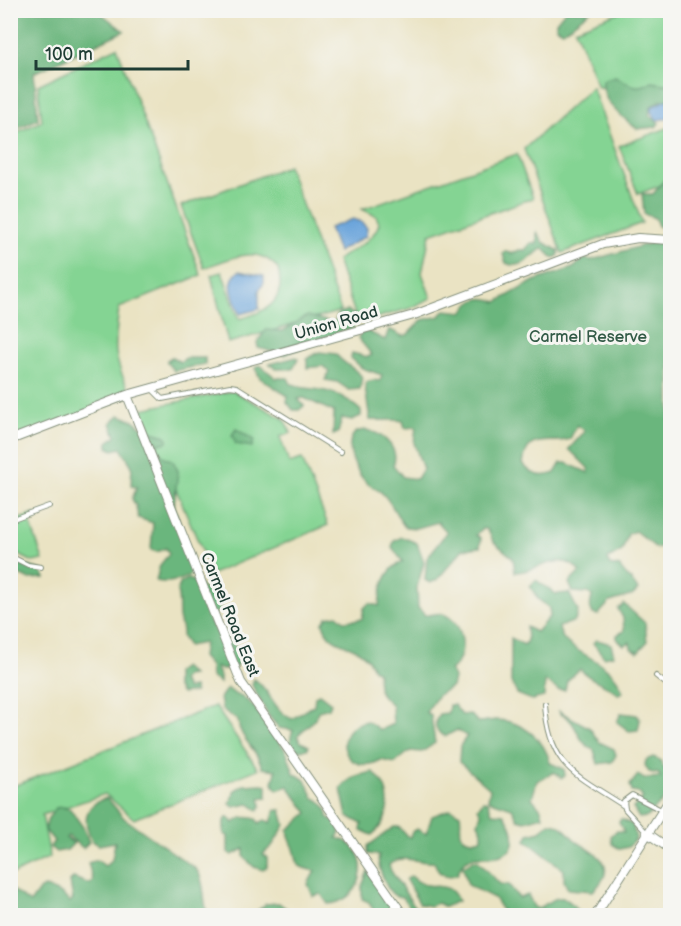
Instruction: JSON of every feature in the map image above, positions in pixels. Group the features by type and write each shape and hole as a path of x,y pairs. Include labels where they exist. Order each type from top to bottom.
{"street":[{"name":"Union Road","path":"10,440 127,395 414,315 603,244 638,238 670,240"},
{"name":"Carmel Road East","path":"127,395 241,682 404,915"},
{"path":"595,915 670,799"},
{"path":"647,833 670,849"}],"lane":[{"path":"152,388 162,399 230,386 237,387 341,452"},
{"path":"10,520 49,506"},
{"path":"10,556 28,565 40,567"},
{"path":"656,676 670,687"},
{"path":"545,704 549,737 559,757 582,781 624,806 647,833"},
{"path":"624,806 625,799 632,795 662,810"}],"green space":[{"path":"11,10 98,11 124,31 34,73 38,119 11,131"},
{"path":"565,11 590,11 563,31 556,27 556,22"},
{"path":"622,11 670,11 670,83 646,92 598,87 575,29"},
{"path":"117,47 201,275 119,308 116,352 120,371 131,394 11,441 11,135 42,121 38,85"},
{"path":"615,76 637,86 652,82 670,85 670,100 662,100 651,106 649,115 659,123 656,127 637,129 613,108 605,96 603,80"},
{"path":"592,87 642,223 562,253 524,149"},
{"path":"670,127 670,182 638,194 619,146"},
{"path":"517,154 533,198 430,234 422,273 431,298 411,308 358,323 337,260 362,245 377,229 379,223 376,216 362,209"},
{"path":"288,166 341,311 228,343 211,275 222,272 239,319 258,313 272,304 280,290 278,269 270,261 252,255 243,255 204,268 181,206"},
{"path":"665,179 670,184 670,231 658,226 655,218 644,214 642,194 653,194"},
{"path":"537,232 543,242 559,251 558,256 553,258 543,248 522,264 506,263 503,254 505,251 512,254 525,250 531,243 537,244"},
{"name":"Carmel Reserve","path":"655,242 670,243 670,545 656,548 635,531 628,534 622,551 608,559 609,565 620,567 638,590 633,595 610,602 598,615 593,614 590,607 592,596 588,593 573,592 569,583 580,572 573,565 557,562 515,572 513,558 494,542 487,529 482,529 476,535 481,538 480,547 463,549 437,580 430,583 425,580 427,558 447,532 438,522 417,528 405,527 385,496 363,479 351,454 352,437 364,430 387,441 395,457 393,465 403,477 417,479 423,469 414,443 416,427 405,428 403,421 370,420 366,382 380,381 382,375 362,368 351,358 352,353 368,357 372,355 358,338 361,333 367,331 385,340 389,329 402,336 407,335 422,320 440,316 445,310 464,312 471,303 478,299 497,302 534,281 573,268 584,259 592,260","holes":["577,425 585,431 569,449 588,468 589,473 561,463 555,473 541,475 533,473 523,464 525,454 534,443 570,439"]},
{"path":"348,310 356,317 354,328 340,331 285,355 258,348 257,342 266,330 283,331 307,316 334,323 338,314"},
{"path":"319,352 336,354 359,374 362,377 360,389 349,390 337,382 325,380 329,372 323,366 307,368 307,359"},
{"path":"172,357 180,362 186,358 205,358 205,364 174,371 167,363 167,360"},
{"path":"296,357 298,359 293,369 277,369 270,364"},
{"path":"260,365 276,378 288,378 291,384 328,391 341,396 361,411 361,416 352,420 342,418 338,433 333,435 334,412 304,398 298,399 304,406 299,410 293,410 287,402 288,396 260,378 255,368"},
{"path":"233,391 284,419 291,433 280,437 289,463 302,459 328,525 212,574 142,409"},
{"path":"119,415 133,420 145,430 166,436 168,440 164,443 153,444 161,455 173,461 178,471 174,505 193,573 180,579 171,582 156,581 160,565 169,554 166,548 157,552 151,550 153,523 138,518 132,499 137,487 131,486 132,466 121,448 113,450 108,447 108,442 116,436 111,423"},
{"path":"236,429 254,440 252,447 236,444 232,435"},
{"path":"35,514 37,519 30,522 43,560 33,562 11,551 10,522"},
{"path":"402,537 417,543 424,562 417,587 418,608 425,615 443,614 450,618 460,632 462,649 456,664 450,670 454,678 452,687 439,694 426,712 431,716 435,743 422,752 410,751 395,763 381,760 368,764 358,763 350,758 345,750 344,741 347,732 355,725 367,721 380,730 393,724 392,705 379,691 378,672 373,669 368,659 354,648 332,638 323,623 327,617 337,615 344,621 362,619 364,608 369,603 379,606 388,574 403,562 392,547 394,541"},
{"path":"15,562 41,570 45,578 28,579 12,572 11,564"},
{"path":"188,579 196,582 221,604 218,612 207,617 217,631 238,651 240,661 235,667 222,670 215,667 220,683 211,677 210,666 202,657 204,643 188,646 182,637 177,591 181,582"},
{"path":"536,580 556,594 569,593 578,611 575,621 559,627 562,636 568,644 609,670 623,692 618,694 580,669 567,681 565,690 558,690 545,681 544,697 532,700 517,694 511,682 511,638 524,645 527,641 526,627 536,632 550,616 549,608 538,599 530,586"},
{"path":"624,604 645,623 647,642 638,652 631,648 630,642 624,645 617,639 617,635 624,631 623,618 618,609"},
{"path":"597,640 611,644 614,655 604,657 593,643"},
{"path":"183,667 192,675 185,676 182,681 187,689 194,687 195,692 181,694 176,686 176,672"},
{"path":"254,679 264,688 276,706 292,719 314,705 315,696 319,694 331,703 329,708 318,711 315,719 297,736 301,742 309,746 307,749 294,748 290,741 293,730 279,728 268,715 252,685"},
{"path":"227,688 236,695 242,696 255,708 286,751 294,773 305,780 314,798 326,808 328,817 337,823 340,832 337,838 349,843 356,851 361,862 358,884 351,894 341,901 328,904 321,894 313,896 308,884 315,871 298,864 288,830 308,813 288,786 277,790 273,783 276,770 262,768 242,733 238,721 222,709 220,698"},
{"path":"449,705 454,705 462,715 470,714 478,722 506,721 523,728 538,739 550,763 564,769 565,776 562,778 554,772 537,781 532,798 541,809 543,816 525,821 518,819 512,808 488,800 490,789 459,762 460,746 467,736 457,730 446,736 439,733 436,727 439,714 448,713"},
{"path":"215,706 258,769 134,819 105,794 42,815 50,857 11,875 11,787"},
{"path":"559,711 590,728 599,742 614,749 616,755 612,762 598,764 594,750 583,742 571,721"},
{"path":"621,713 637,715 640,720 638,730 629,731 617,722"},
{"path":"653,757 660,760 664,768 670,770 670,793 647,817 639,818 633,808 643,798 639,793 632,792 630,785 638,775 644,779 660,777 659,774 649,772 645,765 646,760"},
{"path":"373,772 385,787 388,804 384,821 372,835 361,830 362,824 347,816 341,789 351,779"},
{"path":"244,785 267,786 267,797 260,798 261,806 258,810 249,804 234,807 230,803 235,790"},
{"path":"107,798 124,818 196,869 202,882 209,915 11,915 11,889 30,903 40,889 45,887 61,894 70,902 73,899 70,882 73,878 90,884 93,880 88,863 97,860 105,866 112,860 115,842 99,845 92,841 86,820 94,804"},
{"path":"483,801 488,802 492,813 504,814 507,818 514,836 511,849 495,856 474,857 462,865 457,875 447,876 439,872 434,862 405,859 394,861 389,865 391,871 420,915 412,913 403,897 394,895 388,888 380,870 379,855 368,854 368,846 394,827 399,827 410,837 417,829 426,834 432,816 451,809 460,814 462,836 470,840 478,840 482,838 482,831 478,823 481,813 478,808"},
{"path":"56,808 70,809 83,827 89,842 83,848 68,836 66,838 74,843 67,850 56,852 50,847 54,841 45,830 48,818"},
{"path":"275,810 281,810 285,825 272,846 263,854 267,858 267,867 263,870 254,867 244,857 244,849 232,855 228,852 228,836 224,834 224,821 228,817 234,823 241,818 246,818 256,819 259,823 265,820 271,823"},
{"path":"621,819 633,825 636,839 628,847 620,849 612,844 611,835 617,831 624,832 619,822"},
{"path":"549,823 562,827 604,863 605,875 593,891 568,889 564,881 564,870 526,840 529,834 541,831"},
{"path":"473,860 478,861 500,884 509,885 519,898 528,895 534,907 539,909 552,900 562,898 571,903 580,915 505,915 494,898 468,885 463,867"},
{"path":"368,871 389,903 401,915 376,915 369,902 362,899 362,886"},
{"path":"411,876 422,883 447,888 458,901 445,907 438,903 430,906 420,904 406,880"},
{"path":"279,903 295,915 252,915 266,904"}],"water":[{"path":"666,100 670,101 670,118 657,120 651,112 652,107"},
{"path":"353,219 361,222 367,228 366,236 338,252 329,228"},
{"path":"239,271 264,276 264,283 259,290 259,309 240,314 231,286"}]}
